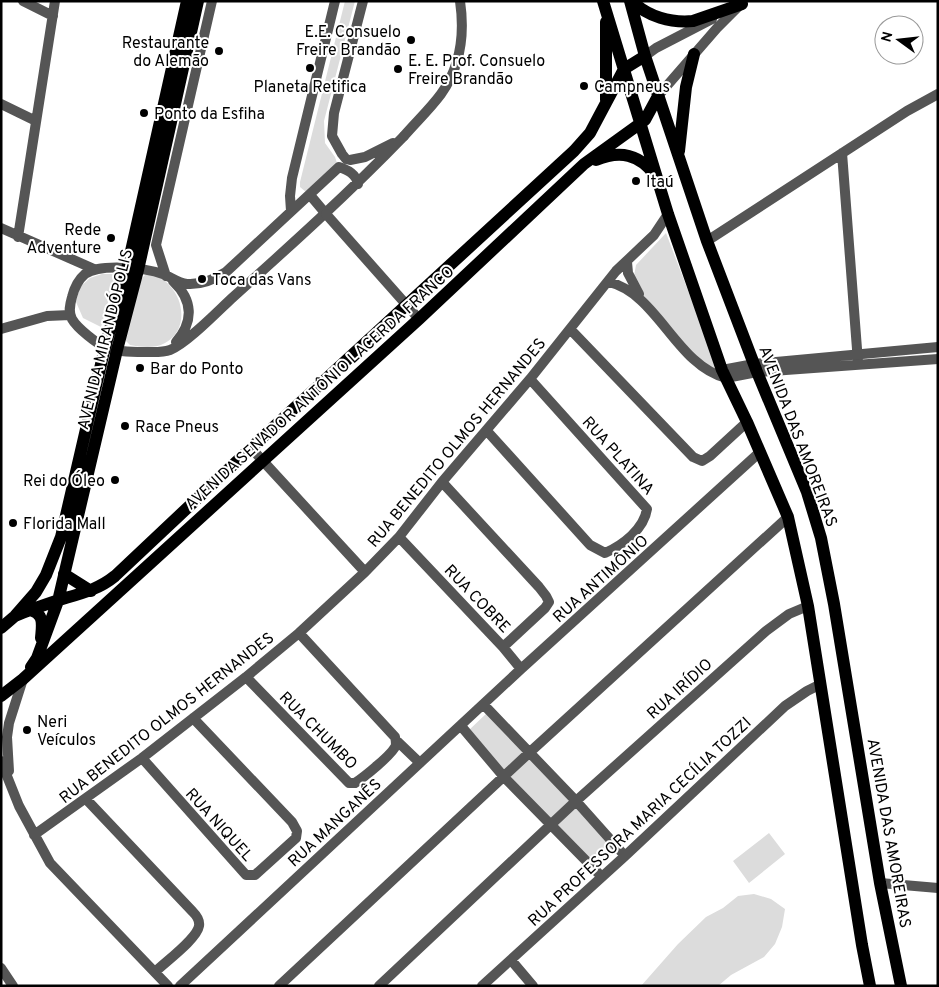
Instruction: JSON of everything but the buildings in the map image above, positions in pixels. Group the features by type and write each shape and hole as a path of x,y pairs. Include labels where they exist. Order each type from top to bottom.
{"main road":[{"name":"AVENIDA MIRANDÓPOLIS","path":"132,269 187,1"},
{"name":"AVENIDA MIRANDÓPOLIS","path":"15,616 36,592 46,576 57,549 132,269 198,1"},
{"path":"631,1 647,13 669,20 685,22 693,22 743,2"},
{"name":"AVENIDA DAS AMOREIRAS","path":"631,1 645,56 707,241 807,492 821,538 838,623 880,883 901,986"},
{"path":"604,4 668,214 724,374 788,517 808,606 870,986"},
{"path":"604,4 606,102"},
{"path":"679,156 682,108 694,54"},
{"path":"624,69 645,56"},
{"name":"AVENIDA SENADOR ANTÔNIO LACERDA FRANCO","path":"15,616 91,591 106,584 115,576 251,448 574,151 590,133 624,69"},
{"path":"641,123 646,120 658,96"},
{"name":"AVENIDA SENADOR ANTÔNIO LACERDA FRANCO","path":"23,679 419,319 584,164 641,123"},
{"path":"584,164 617,153 642,162 657,176"},
{"name":"AVENIDA MIRANDÓPOLIS","path":"23,679 37,658 58,601 111,349"},
{"path":"64,574 91,591"},
{"path":"30,610 37,612 41,618 42,625 37,658"},
{"path":"1,628 15,616"},
{"path":"1,696 23,679"}],"street":[{"path":"23,1 53,16"},
{"path":"18,237 55,1"},
{"name":"AVENIDA MIRANDÓPOLIS","path":"160,352 168,349 178,340 189,316 186,295 169,277 156,245 212,1"},
{"path":"291,211 292,178 335,1"},
{"path":"358,184 352,173 343,163 334,142 332,123 363,1"},
{"path":"94,269 86,274 78,283 72,296 70,315 76,324 111,349 160,352 173,349 183,342 358,184 440,95 456,64 463,31 460,1"},
{"path":"658,96 721,24 743,2"},
{"path":"645,56 656,48 743,2"},
{"path":"707,241 907,111 938,94"},
{"path":"1,104 36,120"},
{"path":"1,228 94,269 148,270 188,284 206,282 226,272 343,163 365,157 404,136"},
{"path":"842,154 858,365"},
{"path":"310,195 419,319"},
{"name":"RUA BENEDITO OLMOS HERNANDES","path":"34,836 142,758 246,677 299,633 400,538 442,482 530,379 616,271 654,234 668,214"},
{"path":"627,262 628,273 644,304"},
{"path":"609,282 619,284 629,290 696,360 710,371 724,374 857,354 938,347"},
{"path":"1,329 47,316 70,315"},
{"path":"570,329 698,460 702,461 710,456 747,422"},
{"path":"756,368 858,365 938,359"},
{"name":"RUA PLATINA","path":"486,431 590,545 598,550 605,554 617,548 643,523 648,509 530,379"},
{"path":"251,448 365,572"},
{"name":"RUA ANTIMÔNIO","path":"461,726 760,452"},
{"name":"RUA COBRE","path":"400,538 504,647 546,608 548,602 546,596 442,482"},
{"path":"279,986 530,752 788,517"},
{"name":"RUA IRÍDIO","path":"379,986 576,801 766,631 789,614 808,606"},
{"path":"299,633 396,740 420,763"},
{"path":"504,647 521,669"},
{"name":"RUA CHUMBO","path":"246,677 349,782 355,783 366,776 392,751 396,745 396,740"},
{"path":"9,777 7,737 9,723 23,679"},
{"name":"RUA PROFESSORA MARIA CECÍLIA TOZZI","path":"482,986 625,856 785,706 807,690 821,684"},
{"path":"484,705 576,801 625,856"},
{"name":"RUA NIQUEL","path":"142,758 246,876 255,875 259,872 296,838 297,831 292,822 193,718"},
{"path":"461,726 504,777 602,877"},
{"name":"RUA MANGANÊS","path":"180,986 461,726"},
{"path":"1,760 34,836 50,863 168,986"},
{"path":"86,800 199,920 199,927 193,937 155,972"},
{"path":"880,883 938,888"},
{"path":"511,960 533,986"},
{"path":"1,968 13,986"}],"shaded area":[{"path":"345,1 355,1 324,121 325,143 337,163 306,192 300,187 300,182"},
{"path":"666,233 719,373 693,355 644,299 634,276 636,265"},
{"path":"102,274 116,274 101,327 83,318 76,302 80,287 90,278"},
{"path":"146,274 161,277 175,293 181,308 180,324 172,338 161,345 152,347 130,345 126,341 125,334 140,280"},
{"path":"488,712 617,851 595,868 468,731"},
{"path":"769,833 785,854 749,883 733,861"},
{"path":"754,894 771,899 785,909 782,927 775,944 764,957 731,975 718,986 641,986 678,944 706,917 723,908 738,896"}],"place":[{"name":"E.E. Consuelo Freire Brandão","path":"411,40"},
{"name":"Restaurante do Alemão","path":"219,51"},
{"name":"Planeta Retifica","path":"310,68"},
{"name":"E. E. Prof. Consuelo Freire Brandão","path":"398,69"},
{"name":"Campneus","path":"584,86"},
{"name":"Ponto da Esfiha","path":"144,113"},
{"name":"Itaú","path":"636,181"},
{"name":"Rede Adventure","path":"111,238"},
{"name":"Toca das Vans","path":"202,279"},
{"name":"Bar do Ponto","path":"140,368"},
{"name":"Race Pneus","path":"125,426"},
{"name":"Rei do Óleo","path":"115,480"},
{"name":"Florida Mall","path":"13,523"},
{"name":"Neri Veículos","path":"27,730"}]}
